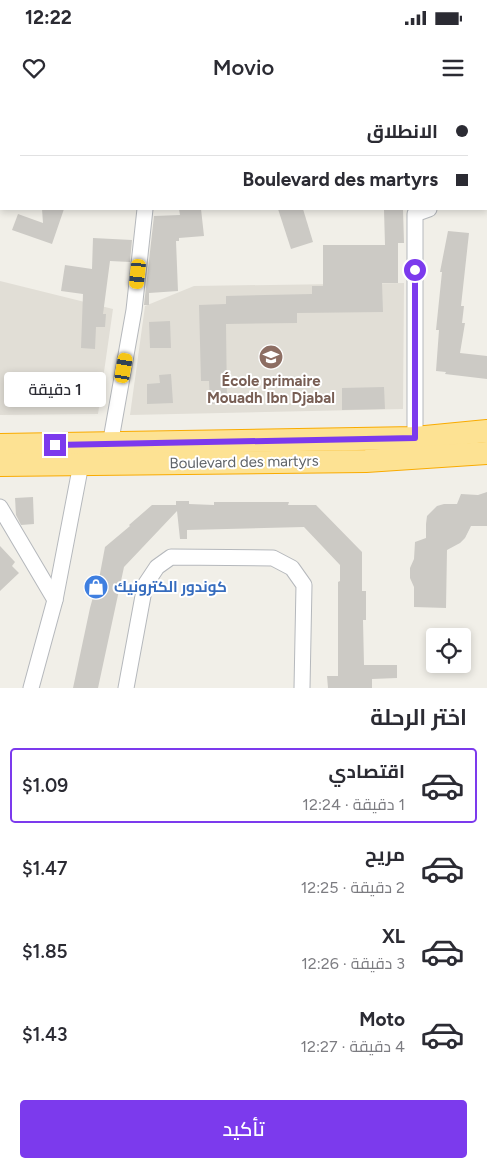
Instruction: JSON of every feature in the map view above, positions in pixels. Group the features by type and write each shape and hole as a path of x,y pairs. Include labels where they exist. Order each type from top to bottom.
{"highway":[{"name":"Boulevard des martyrs","path":"0,445 415,438 487,431"},
{"name":"Boulevard des martyrs","path":"0,465 366,461 481,455"}],"street":[{"path":"415,438 415,214 426,210"},
{"path":"110,444 134,310 143,213"},
{"path":"31,688 55,600 80,464"},
{"path":"0,507 55,600"},
{"path":"126,688 145,585 158,567 170,557 273,558 292,568 304,585 302,688"}],"shaded area":[{"path":"0,281 113,309 98,414 0,415"},
{"name":"École primaire Mouadh Ibn Djabal","path":"404,283 403,409 130,415 145,306 194,286"}],"building":[{"path":"42,210 64,210 52,244 12,230 18,214 43,223"},
{"path":"179,210 201,210 204,236 179,238 179,241 176,241 178,291 149,293 149,305 144,305 154,216 180,215"},
{"path":"278,210 303,210 313,242 291,249"},
{"path":"384,210 403,210 404,243 398,243 398,283 382,283 383,312 297,313 297,323 226,324 227,403 210,404 209,381 201,381 199,305 226,304 226,296 312,294 312,286 323,286 323,245 385,245"},
{"path":"448,231 469,233 461,306 464,306 462,323 465,323 460,353 487,356 487,379 445,374 446,372 436,371 439,330 436,330 442,272 440,272"},
{"path":"93,238 132,240 130,262 110,261 103,314 106,314 105,327 96,327 95,349 81,348 83,294 61,291 65,265 92,269"},
{"path":"170,321 171,348 150,348 149,322"},
{"path":"171,374 173,403 147,404 147,384 160,383 159,375"},
{"path":"384,387 385,409 342,410 342,388"},
{"path":"487,492 487,526 471,526 460,543 447,550 446,608 414,607 414,587 410,578 410,568 414,559 415,542 426,538 427,516 437,506 457,504 461,494 478,495"},
{"path":"33,497 34,524 21,525 16,515 15,498"},
{"path":"176,501 189,501 189,504 214,505 214,502 289,502 288,505 316,505 362,552 362,591 366,591 366,620 363,620 364,665 397,665 397,678 372,679 372,688 328,688 327,676 338,676 338,582 340,581 340,565 304,527 187,530 187,539 180,539 177,511 124,567 98,688 73,688 105,547 152,505 176,505"},
{"path":"0,546 15,562 12,566 19,573 0,591"}],"place":[{"name":"École primaire Mouadh Ibn Djabal","path":"271,357"},
{"name":"كوندور الكترونيك","path":"96,587"}],"route":[{"path":"55,445 415,438 415,270"}]}
